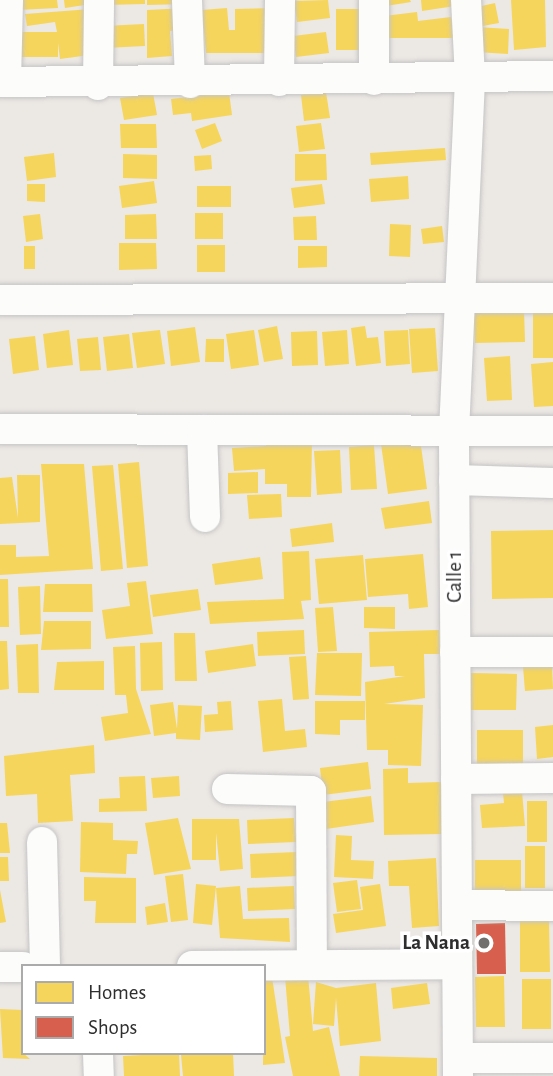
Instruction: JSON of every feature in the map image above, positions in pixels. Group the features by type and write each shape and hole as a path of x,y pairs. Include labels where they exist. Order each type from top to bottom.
{"street":[{"path":"8,0 3,82 98,85 553,76"},
{"path":"98,85 99,0"},
{"path":"187,0 190,83"},
{"path":"279,81 280,0"},
{"path":"374,0 374,80"},
{"name":"Calle 1","path":"458,1067 454,432 470,78 466,0"},
{"path":"0,300 462,296 553,298"},
{"path":"0,429 553,431"},
{"path":"202,430 205,517"},
{"path":"454,480 553,483"},
{"path":"455,652 553,652"},
{"path":"456,779 553,778"},
{"path":"228,789 304,788 311,791 312,965"},
{"path":"42,842 45,964"},
{"path":"457,905 553,906"},
{"path":"266,965 457,964"},
{"path":"0,967 21,967"},
{"path":"98,1055 99,1076"},
{"path":"458,1067 553,1058"}],"building: Homes":[{"path":"18,0 57,0 58,8 18,10"},
{"path":"64,0 97,0 98,3 65,8"},
{"path":"105,0 145,0 145,4 105,5"},
{"path":"147,0 187,0 187,4 147,5"},
{"path":"328,0 330,18 297,22 294,1"},
{"path":"385,0 410,0 411,2 386,6"},
{"path":"421,0 455,0 455,6 422,11"},
{"path":"511,0 545,0 546,47 514,50"},
{"path":"495,3 499,23 477,27 473,8"},
{"path":"187,8 188,30 170,31 172,56 147,58 147,10"},
{"path":"227,8 229,30 235,30 235,9 274,8 274,53 206,53 202,10"},
{"path":"91,9 97,54 60,59 58,43 58,57 17,57 17,32 57,32 55,22 27,26 25,14"},
{"path":"336,9 362,9 363,50 336,50"},
{"path":"417,12 418,21 451,17 454,38 387,38 384,16"},
{"path":"144,24 145,46 105,48 104,26"},
{"path":"477,27 509,29 508,54 476,52"},
{"path":"326,32 329,53 296,57 293,36"},
{"path":"229,92 232,115 192,121 191,113 173,115 171,99"},
{"path":"326,92 330,118 304,121 301,95"},
{"path":"153,93 157,115 124,120 120,98"},
{"path":"215,123 222,141 202,149 195,130"},
{"path":"321,123 325,149 299,152 296,126"},
{"path":"120,124 156,124 157,148 121,148"},
{"path":"445,148 446,160 371,165 370,153"},
{"path":"54,153 56,177 27,181 24,157"},
{"path":"123,154 157,155 157,179 123,178"},
{"path":"295,154 326,154 327,180 295,181"},
{"path":"211,155 212,169 195,171 194,156"},
{"path":"408,176 409,199 371,202 369,179"},
{"path":"154,181 157,203 122,208 119,186"},
{"path":"27,184 45,184 45,202 27,201"},
{"path":"322,184 325,204 294,208 291,188"},
{"path":"197,186 231,186 231,207 197,207"},
{"path":"195,213 223,213 223,239 195,239"},
{"path":"40,214 43,239 26,242 23,216"},
{"path":"156,214 157,239 125,239 125,215"},
{"path":"316,216 317,240 294,240 293,217"},
{"path":"390,224 411,225 410,257 389,256"},
{"path":"442,226 444,242 423,244 421,229"},
{"path":"119,243 156,243 157,269 119,270"},
{"path":"197,245 225,245 225,272 197,272"},
{"path":"24,246 35,246 35,269 24,269"},
{"path":"298,246 327,246 327,267 298,268"},
{"path":"533,308 553,308 553,358 533,358"},
{"path":"524,310 525,342 475,343 474,312"},
{"path":"277,326 283,359 264,362 258,330"},
{"path":"365,326 367,338 378,337 381,363 356,366 351,328"},
{"path":"195,327 200,362 171,366 167,331"},
{"path":"435,328 438,371 412,373 409,329"},
{"path":"69,330 73,365 47,368 43,334"},
{"path":"160,330 165,364 137,368 132,333"},
{"path":"254,330 259,365 231,369 226,334"},
{"path":"347,330 349,364 325,366 322,332"},
{"path":"408,330 410,364 386,366 384,331"},
{"path":"317,331 318,365 292,366 291,332"},
{"path":"129,334 133,368 107,371 103,337"},
{"path":"35,336 39,370 13,374 9,339"},
{"path":"98,337 101,370 80,371 77,339"},
{"path":"206,339 224,339 224,362 205,362"},
{"path":"510,356 512,400 487,401 484,358"},
{"path":"553,362 553,406 534,407 531,364"},
{"path":"420,439 427,489 388,494 381,444"},
{"path":"266,440 312,440 311,497 287,497 287,484 265,484 265,469 234,471 232,448 266,446"},
{"path":"374,445 377,489 351,490 349,447"},
{"path":"340,450 342,493 317,495 314,451"},
{"path":"139,462 148,566 127,568 118,464"},
{"path":"41,464 84,464 93,569 0,575 0,545 16,545 16,557 49,556"},
{"path":"113,465 123,569 101,571 92,466"},
{"path":"258,472 258,493 228,494 228,473"},
{"path":"17,475 40,475 40,522 0,524 0,478 12,477 18,518"},
{"path":"281,494 282,517 249,519 247,495"},
{"path":"429,501 432,523 385,529 381,508"},
{"path":"332,523 334,542 292,547 290,529"},
{"path":"553,530 553,598 492,599 491,531"},
{"path":"309,551 311,600 301,601 304,619 210,624 207,602 284,599 282,552"},
{"path":"423,554 428,607 409,609 408,594 368,597 365,559"},
{"path":"363,555 367,600 319,604 315,559"},
{"path":"260,557 263,579 215,585 212,564"},
{"path":"0,579 8,579 9,627 0,627"},
{"path":"146,581 153,634 106,639 102,610 130,606 127,583"},
{"path":"45,584 92,584 93,612 43,612"},
{"path":"40,586 41,634 20,635 18,587"},
{"path":"198,589 201,610 153,617 150,595"},
{"path":"333,607 337,651 318,652 315,608"},
{"path":"364,607 395,607 395,629 364,628"},
{"path":"44,621 91,621 91,649 41,650"},
{"path":"304,630 305,654 258,656 257,632"},
{"path":"439,630 440,654 424,654 425,698 384,704 423,705 421,766 388,765 388,750 367,750 365,682 405,676 395,676 394,666 370,667 369,632"},
{"path":"174,633 195,633 197,681 175,681"},
{"path":"0,641 7,641 9,689 0,690"},
{"path":"162,642 163,690 141,691 140,643"},
{"path":"38,644 39,693 18,693 16,645"},
{"path":"253,644 256,666 208,673 205,651"},
{"path":"135,646 136,689 151,734 105,741 101,717 128,713 126,695 115,695 113,647"},
{"path":"317,653 362,653 361,696 315,695"},
{"path":"306,656 309,699 293,700 289,657"},
{"path":"104,661 104,690 54,690 57,662"},
{"path":"552,665 553,689 525,691 523,667"},
{"path":"471,673 517,674 516,710 470,710"},
{"path":"282,699 285,731 305,729 307,747 263,752 258,701"},
{"path":"231,701 233,730 205,732 204,715 218,714 217,702"},
{"path":"315,701 365,701 365,720 340,720 340,735 315,734"},
{"path":"173,702 177,729 178,705 202,706 200,740 176,739 176,733 154,736 150,705"},
{"path":"553,725 553,757 537,759 535,727"},
{"path":"477,730 523,730 523,767 477,766"},
{"path":"94,745 95,773 70,775 73,821 38,823 37,794 6,796 4,756"},
{"path":"368,762 371,789 323,795 320,768"},
{"path":"408,768 408,783 441,782 442,834 384,835 383,769"},
{"path":"145,776 147,811 99,812 99,799 120,798 119,777"},
{"path":"179,776 180,796 153,798 151,778"},
{"path":"522,791 525,826 482,828 480,805 504,803 503,793"},
{"path":"371,796 374,822 326,829 323,802"},
{"path":"527,801 547,801 547,842 527,842"},
{"path":"178,818 191,869 154,875 145,823"},
{"path":"294,818 296,842 248,844 247,820"},
{"path":"192,819 239,819 243,869 220,871 216,833 216,860 192,860"},
{"path":"81,822 113,823 113,840 138,841 137,854 127,854 126,874 80,872"},
{"path":"0,823 7,823 10,853 0,853"},
{"path":"336,835 352,836 351,860 374,861 373,879 334,877"},
{"path":"525,846 545,846 545,888 525,888"},
{"path":"298,852 299,876 251,878 250,854"},
{"path":"0,857 8,857 9,881 0,881"},
{"path":"436,858 439,926 412,928 409,886 389,886 388,861"},
{"path":"475,860 521,860 521,897 475,896"},
{"path":"183,874 188,920 171,922 165,876"},
{"path":"84,877 136,878 136,923 95,923 96,901 84,901"},
{"path":"357,880 361,909 337,912 333,883"},
{"path":"196,884 216,886 212,925 193,923"},
{"path":"380,884 386,926 336,933 333,914 363,910 360,887"},
{"path":"240,886 243,919 289,918 290,942 220,938 216,888"},
{"path":"294,886 295,909 248,911 247,888"},
{"path":"0,890 6,922 0,923"},
{"path":"165,903 168,922 147,925 145,907"},
{"path":"520,921 549,921 550,972 520,972"},
{"path":"308,975 313,1031 329,1027 340,1076 293,1076 285,1037 290,1036 285,977"},
{"path":"504,976 505,1027 476,1027 475,977"},
{"path":"266,977 272,977 285,1063 263,1065 263,1055 266,1055"},
{"path":"522,979 551,979 551,1029 522,1029"},
{"path":"316,982 336,988 376,983 381,1041 340,1046 336,998 334,1026 313,1024"},
{"path":"427,983 430,1004 393,1009 391,988"},
{"path":"0,1009 21,1010 21,1055 30,1059 3,1058"},
{"path":"179,1055 180,1076 124,1076 123,1056"},
{"path":"181,1055 233,1055 234,1076 183,1076"},
{"path":"360,1056 437,1058 437,1076 359,1076"}],"building: Shops":[{"path":"505,923 506,974 477,974 476,924"}],"place":[{"name":"La Nana","path":"484,943"}]}
